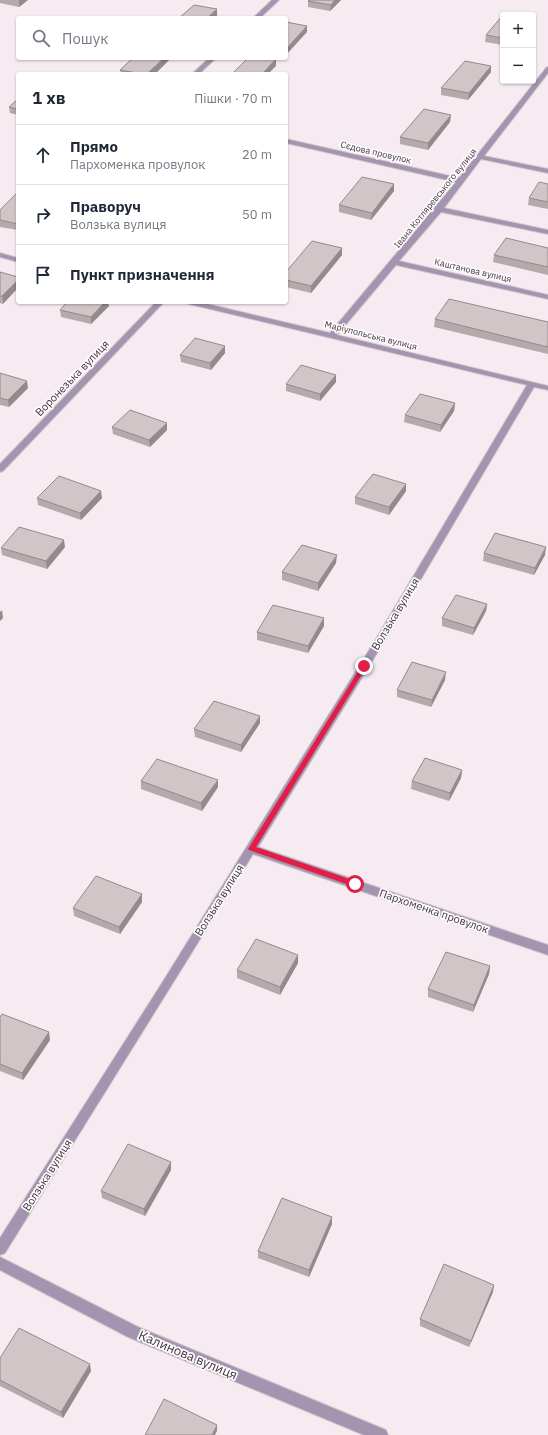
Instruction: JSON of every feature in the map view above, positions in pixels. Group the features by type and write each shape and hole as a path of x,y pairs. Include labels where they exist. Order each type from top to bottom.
{"street":[{"path":"258,16 276,0"},
{"path":"198,72 211,60"},
{"name":"Івана Котляревського вулиця","path":"333,335 461,181 548,69"},
{"name":"Сєдова провулок","path":"288,141 461,181"},
{"path":"480,157 548,171"},
{"path":"439,208 548,232"},
{"path":"0,255 16,259"},
{"name":"Каштанова вулиця","path":"394,262 548,297"},
{"name":"Воронезька вулиця","path":"0,469 158,304"},
{"name":"Маріупольська вулиця","path":"199,304 333,335 548,388"},
{"name":"Волзька вулиця","path":"0,1249 252,849 380,640 532,384"},
{"name":"Пархоменка провулок","path":"252,849 548,950"},
{"name":"Калинова вулиця","path":"0,1263 133,1332 381,1435"}],"building":[{"path":"335,0 331,5 308,1"},
{"path":"194,5 217,9 209,16 181,16"},
{"path":"500,19 500,37 486,35"},
{"path":"288,22 307,26 288,47"},
{"path":"131,60 162,60 149,72 131,72 120,70"},
{"path":"246,60 275,60 264,72 234,72"},
{"path":"465,61 491,66 469,93 441,88"},
{"path":"16,101 16,109 9,107"},
{"path":"424,109 451,115 428,143 400,137"},
{"path":"362,177 394,184 372,213 339,205"},
{"path":"539,182 548,184 548,202 529,198"},
{"path":"16,194 16,224 0,220 0,210"},
{"path":"506,238 548,248 548,267 494,255"},
{"path":"312,241 342,248 311,286 288,280 288,270"},
{"path":"0,272 16,276 16,282 2,296 0,296"},
{"path":"449,299 548,322 548,347 435,319"},
{"path":"65,304 103,304 91,317 60,310"},
{"path":"195,338 225,346 210,363 180,355"},
{"path":"301,365 336,375 320,394 286,384"},
{"path":"0,373 27,381 8,400 0,398"},
{"path":"420,394 455,403 441,425 405,415"},
{"path":"130,410 167,423 149,440 112,427"},
{"path":"373,474 406,484 389,507 355,497"},
{"path":"59,476 101,491 80,513 37,498"},
{"path":"19,527 64,540 46,561 1,548"},
{"path":"495,533 546,547 535,568 484,553"},
{"path":"302,545 337,555 318,583 282,572"},
{"path":"456,595 487,604 474,628 442,618"},
{"path":"273,605 324,618 308,646 257,632"},
{"path":"412,662 446,672 432,700 397,690"},
{"path":"214,701 260,716 241,745 194,729"},
{"path":"425,758 462,770 450,793 412,781"},
{"path":"157,759 218,780 201,803 141,781"},
{"path":"96,876 142,894 119,927 73,908"},
{"path":"256,939 298,955 280,987 237,970"},
{"path":"446,952 490,966 474,1005 428,989"},
{"path":"2,1014 49,1032 22,1073 0,1064 0,1017"},
{"path":"128,1144 171,1162 144,1209 101,1191"},
{"path":"282,1198 332,1217 309,1270 258,1251"},
{"path":"444,1264 494,1285 471,1341 420,1319"},
{"path":"19,1328 90,1364 61,1412 0,1380 0,1358"},
{"path":"164,1399 217,1425 212,1435 145,1435"}],"route":[{"path":"355,884 252,849 364,666"}]}
